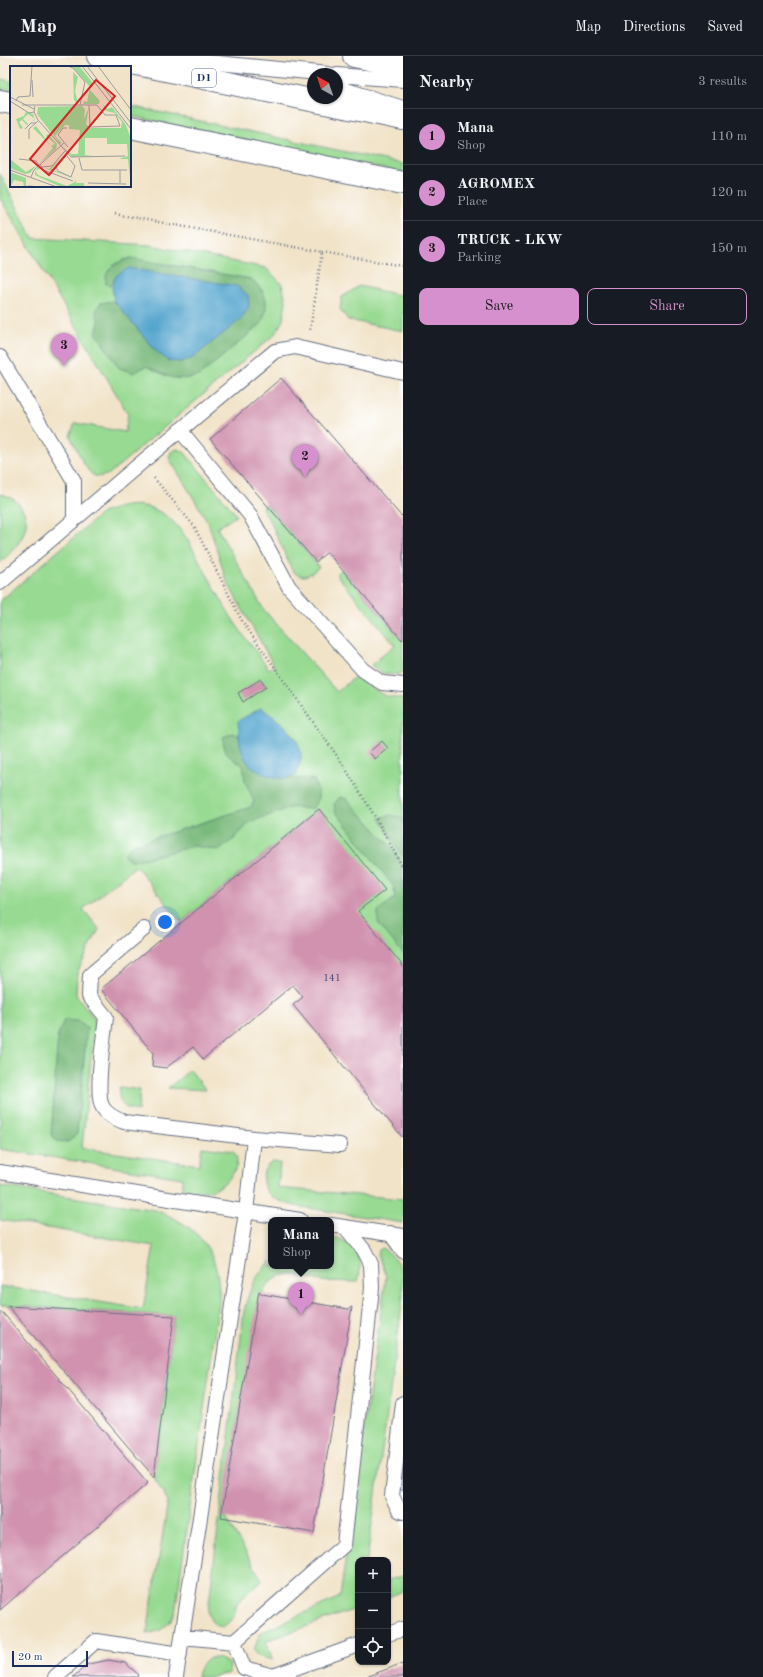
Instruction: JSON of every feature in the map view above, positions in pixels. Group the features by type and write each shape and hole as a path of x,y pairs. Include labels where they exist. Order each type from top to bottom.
{"highway":[{"name":"D1","path":"98,56 403,119"},
{"path":"354,56 403,66"},
{"path":"0,101 10,103"},
{"path":"131,127 403,183"}],"lane":[{"name":"D1","path":"147,56 307,72"},
{"name":"D1","path":"242,56 307,78"},
{"path":"343,75 403,80"},
{"path":"343,89 403,108"},
{"path":"0,583 74,519 275,351 295,346 403,372"},
{"path":"0,357 74,481 74,519"},
{"path":"180,430 250,515 289,587 294,593 363,670 382,683 403,686"},
{"path":"144,929 90,975 89,996 106,1017 99,1094 102,1107 112,1117 124,1122 254,1138 340,1145"},
{"path":"176,1677 246,1212 254,1138"},
{"path":"0,1172 280,1217"},
{"path":"183,1637 234,1642 344,1545 372,1288 371,1264 364,1250 338,1226"},
{"path":"338,1226 396,1235 403,1251"},
{"path":"403,1403 392,1496 400,1510 403,1512"},
{"path":"391,1633 403,1629"},
{"path":"55,1677 96,1642 180,1654"},
{"path":"234,1642 244,1668 273,1676 355,1646"}],"path":[{"path":"116,214 403,266"},
{"path":"295,346 310,335 322,252"},
{"path":"141,463 194,526 242,621 342,763 403,868"}],"green space":[{"path":"0,79 10,81 10,91 0,89"},
{"path":"131,106 403,164 403,173 131,116"},
{"path":"0,174 33,238 150,245 266,268 282,284 286,301 283,320 274,335 109,474 101,476 93,475 84,463 70,436 75,423 125,432 128,414 0,198"},
{"path":"131,258 251,279 261,289 266,298 266,309 262,323 199,376 184,379 177,378 160,373 146,366 134,373 119,368 96,333 99,322 96,311 100,303 114,301 157,352 116,276 111,285 106,284 106,278 109,270 117,263"},
{"path":"359,286 403,296 403,331 348,320 340,309 342,297"},
{"path":"177,449 184,452 234,512 236,516 217,528 264,610 337,692 355,677 385,696 403,699 403,967 357,912 384,890 319,809 181,922 136,866 83,909 99,929 77,973 76,995 95,1019 82,1148 199,1165 202,1147 233,1151 237,1163 232,1175 222,1185 205,1191 183,1189 182,1178 0,1149 0,601 102,513 116,508 137,505 144,506 158,511 166,516 184,534 237,626 269,669 274,666 227,582 208,522 169,458 171,452"},
{"path":"0,494 12,498 19,504 25,515 26,523 22,538 0,563"},
{"path":"266,504 319,567 306,576 299,575 292,570 272,525 262,508"},
{"path":"342,569 402,640 403,639 403,672 390,675 371,665 395,645 336,574"},
{"path":"233,733 239,736 240,745 268,776 314,780 318,798 312,809 293,807 250,822 234,839 218,850 194,846 134,861 125,857 124,854 132,845 251,807 254,801 245,781 243,765 230,757 224,747 223,737"},
{"path":"340,797 347,799 396,852 403,867 403,954 378,923 378,911 395,898 394,887 335,811 334,804"},
{"path":"390,815 403,818 403,858 380,818"},
{"path":"64,1020 78,1021 87,1028 77,1134 68,1142 57,1141 51,1135 58,1035"},
{"path":"190,1070 206,1090 168,1088"},
{"path":"119,1087 140,1090 138,1111 125,1107 122,1104 119,1098"},
{"path":"273,1162 280,1163 278,1188 403,1199 403,1223 295,1206 278,1200 265,1189 263,1184 265,1170 267,1166"},
{"path":"0,1186 155,1210 184,1224 196,1233 205,1244 216,1269 219,1285 219,1302 175,1613 164,1628 156,1632 147,1633 168,1501 154,1477 174,1316 0,1305 0,1286 143,1309 154,1246 0,1220"},
{"path":"334,1238 342,1240 355,1250 358,1255 360,1266 358,1282 321,1281 292,1274 278,1276 269,1283 262,1294 226,1518 262,1580 237,1603 234,1616 222,1627 212,1622 208,1612 244,1311 251,1290 260,1273 268,1264 268,1269 334,1269"},
{"path":"382,1248 394,1257 402,1276 403,1297 367,1557 355,1557 355,1609 266,1641 273,1660 257,1656 254,1650 260,1633 340,1597 386,1277 383,1266 377,1255 379,1250"},
{"path":"403,1576 403,1591 391,1596 391,1579"},
{"path":"210,1658 218,1658 230,1664 229,1673 210,1677 197,1677 203,1664"}],"water":[{"path":"128,268 237,286 248,295 249,306 242,318 193,358 181,362 168,361 157,352 114,301 112,288 116,276"},
{"path":"261,708 287,728 297,741 301,757 296,775 284,778 270,776 252,767 245,759 240,743 238,721"}],"building":[{"path":"281,378 401,516 403,514 402,640 327,552 316,562 210,439"},
{"path":"261,679 266,687 243,702 238,693"},
{"path":"382,741 388,748 375,759 369,752"},
{"path":"319,809 385,890 358,911 403,966 403,1138 293,1005 303,997 293,985 203,1059 193,1047 166,1068 152,1066 153,1053 101,989"},
{"path":"259,1291 262,1294 348,1309 352,1307 314,1533 221,1517"},
{"path":"8,1306 174,1316 154,1477"},
{"path":"2,1312 148,1483 0,1610 0,1313"},
{"path":"403,1442 403,1490 396,1489"},
{"path":"109,1660 125,1663 139,1675 138,1677 73,1677 88,1664"},
{"path":"403,1663 403,1677 366,1677"}],"place":[{"name":"TRUCK - LKW","path":"64,366"},
{"name":"AGROMEX","path":"305,477"},
{"name":"Mana","path":"301,1315"}]}
